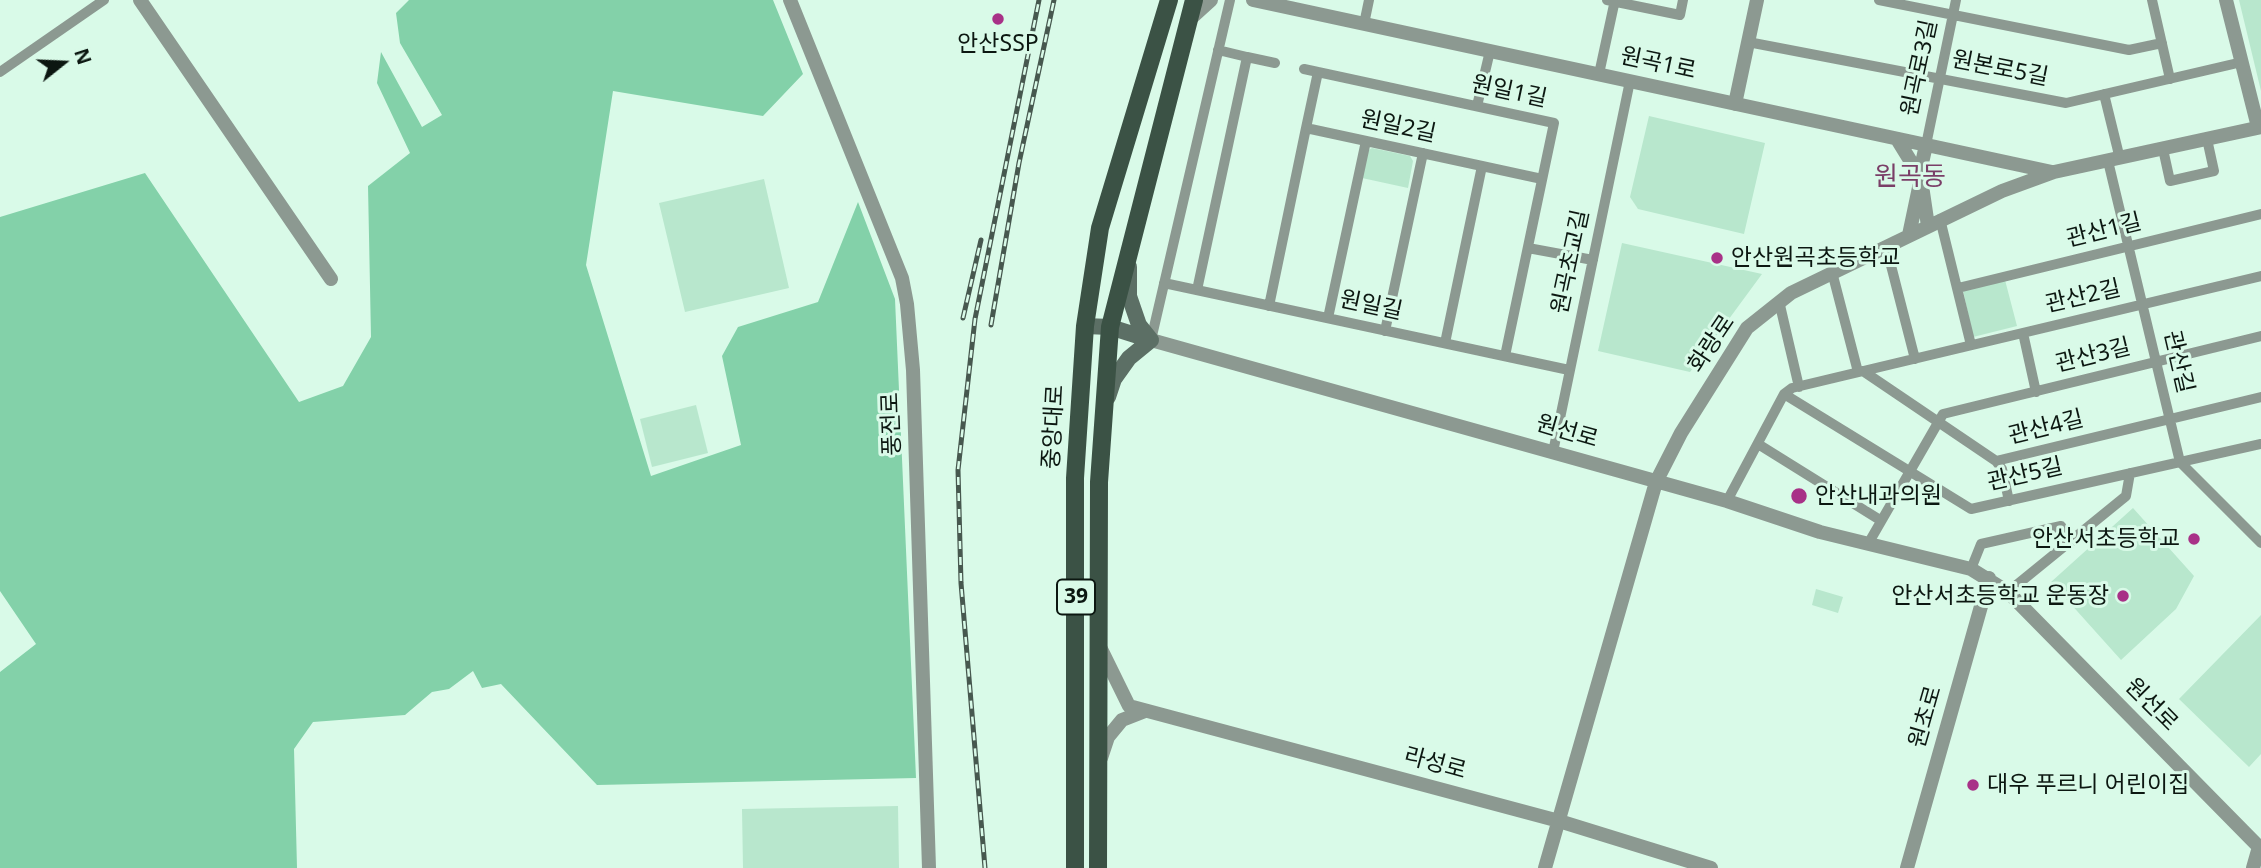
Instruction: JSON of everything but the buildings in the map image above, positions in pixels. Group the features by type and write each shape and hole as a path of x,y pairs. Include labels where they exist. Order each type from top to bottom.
{"main road":[{"name":"중앙대로","path":"1075,868 1075,478 1085,326 1100,228 1169,0"},
{"name":"39","path":"1098,868 1099,482 1110,327 1194,0"},
{"path":"1128,251 1129,296 1139,325 1151,340"},
{"path":"1085,326 1110,327 1151,340"},
{"path":"1104,409 1114,379 1129,358 1151,340"}],"street":[{"path":"0,72 104,0"},
{"path":"140,0 331,279"},
{"name":"풍전로","path":"790,0 902,278 907,304 913,370 929,868"},
{"path":"1188,21 1211,0"},
{"path":"1151,340 1230,0"},
{"name":"원곡1로","path":"1253,0 2054,172"},
{"path":"1364,24 1369,0"},
{"path":"1599,74 1612,1 1680,15 1683,0"},
{"path":"1735,104 1757,0"},
{"path":"1879,0 2129,50 2162,43"},
{"name":"원곡로3길","path":"1926,145 1956,0"},
{"path":"2152,0 2170,79"},
{"path":"2226,0 2260,132"},
{"name":"원본로5길","path":"1748,42 2066,103 2242,62"},
{"path":"1218,50 1275,63"},
{"path":"1477,106 1490,51"},
{"path":"1197,290 1247,57"},
{"name":"원일1길","path":"1304,69 1554,123 1505,356"},
{"path":"1269,306 1318,72"},
{"name":"원곡초교길","path":"1553,452 1630,81"},
{"name":"관산길","path":"2104,94 2129,247 2180,462"},
{"name":"원일2길","path":"1306,128 1542,179"},
{"name":"화랑로","path":"1545,868 1656,482 1681,433 1748,328 1779,301 1832,272 2002,191 2054,172 2207,139 2260,132"},
{"path":"1897,139 1921,178 1958,288 1971,345"},
{"path":"2163,149 2170,181 2214,171 2207,139"},
{"path":"1328,318 1366,141"},
{"path":"1909,235 1926,145"},
{"path":"1385,331 1423,153"},
{"path":"1445,343 1482,166"},
{"name":"관산1길","path":"1958,288 2261,215"},
{"path":"1886,246 1915,359"},
{"path":"1528,248 1593,260"},
{"path":"1832,272 1861,372"},
{"name":"관산2길","path":"1784,394 1800,387 2261,276"},
{"name":"원일길","path":"1164,283 1569,370"},
{"path":"1779,301 1800,387"},
{"path":"2023,333 2036,391"},
{"name":"관산3길","path":"1938,422 1943,414 2261,336"},
{"name":"원선로","path":"1151,340 1727,501 1867,544 1971,569 2008,592 2260,848"},
{"name":"관산4길","path":"1861,372 1996,461 2261,397"},
{"path":"1727,501 1784,394"},
{"name":"관산5길","path":"1784,394 1971,509 2261,444"},
{"path":"1867,544 1938,422"},
{"path":"1758,444 1880,520"},
{"path":"1996,461 2001,468 2009,500"},
{"path":"2180,462 2261,543"},
{"path":"2008,592 2126,496 2130,473"},
{"path":"1971,569 1981,544 2061,526 2071,542"},
{"name":"원초로","path":"1907,868 1989,578"},
{"path":"1100,647 1129,706 1145,711"},
{"path":"1099,765 1108,737 1122,720 1145,711"},
{"name":"라성로","path":"1145,711 1559,821 1711,868"},
{"path":"2253,868 2260,848"}],"green space":[{"path":"409,0 773,0 803,74 763,116 613,91 586,265 651,476 741,445 722,356 738,327 818,302 858,202 895,299 916,778 597,785 501,684 482,688 473,671 449,689 432,692 405,715 313,722 294,749 297,868 0,868 0,672 36,644 0,591 0,217 145,173 299,402 343,386 371,337 368,186 410,153 377,83 381,52 422,127 442,115 400,43 396,13"},
{"path":"2239,0 2261,0 2261,91"},
{"path":"1649,116 1765,143 1744,234 1638,209 1630,197"},
{"path":"1372,148 1410,156 1413,161 1408,188 1362,178 1367,151"},
{"path":"764,179 789,288 685,312 659,203"},
{"path":"1622,243 1762,274 1690,372 1598,351"},
{"path":"2005,280 2017,326 1973,337 1963,290"},
{"path":"696,405 708,453 652,467 640,419"},
{"name":"안산서초등학교 운동장","path":"2133,508 2194,576 2176,609 2121,660 2051,582"},
{"path":"1816,589 1843,597 1838,613 1812,605"},
{"path":"2261,615 2261,754 2249,767 2179,699"},
{"path":"898,806 899,868 743,868 742,809"}],"railway":[{"path":"985,868 961,583 958,470 975,319 1039,0"},
{"path":"991,325 1019,163 1054,0"},
{"path":"963,318 981,240"}],"place":[{"name":"안산SSP","path":"998,19"},
{"name":"안산원곡초등학교","path":"1717,258"},
{"name":"안산내과의원","path":"1799,496"},
{"name":"안산서초등학교","path":"2194,539"},
{"name":"안산서초등학교 운동장","path":"2123,596"},
{"name":"대우 푸르니 어린이집","path":"1973,785"}],"district":[{"name":"원곡동","path":"1910,178"}]}
